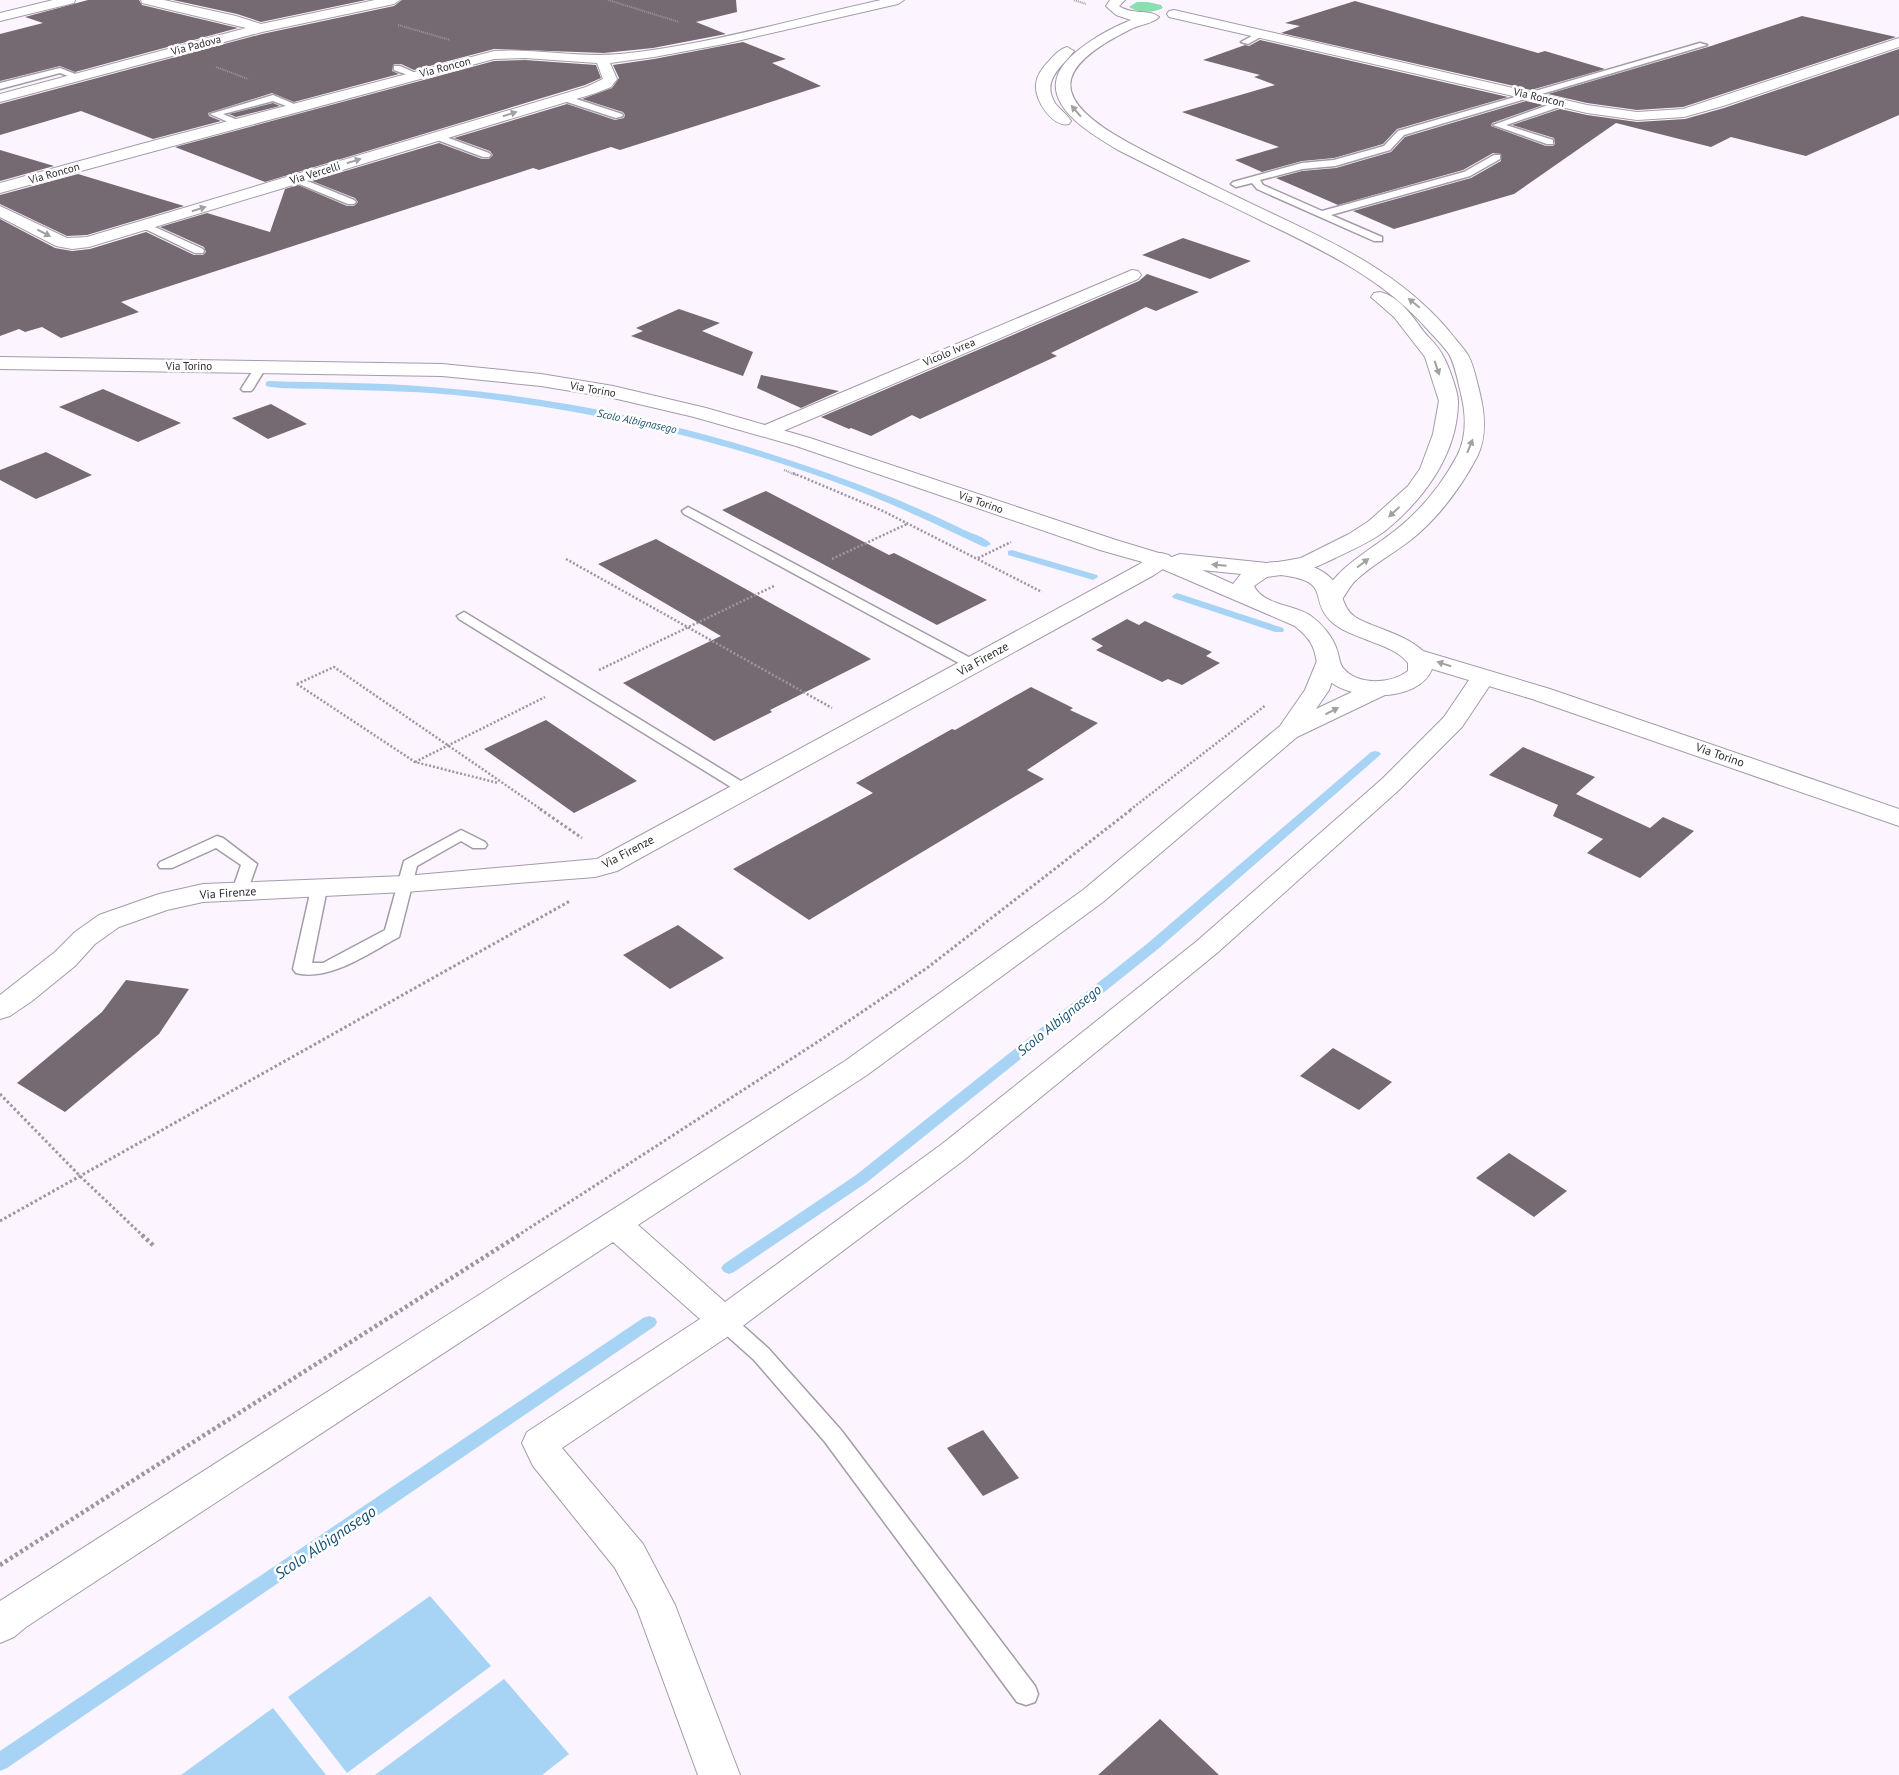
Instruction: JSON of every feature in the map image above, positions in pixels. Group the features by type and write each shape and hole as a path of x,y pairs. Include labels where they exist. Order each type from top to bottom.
{"street":[{"path":"0,18 69,0"},
{"path":"147,0 236,20 260,28"},
{"name":"Via Padova","path":"1,94 79,77 260,28 394,0"},
{"name":"Via Roncon","path":"0,188 500,54 535,53 602,59 642,55 898,0"},
{"path":"0,2 29,10"},
{"path":"1116,3 1118,16 1115,20 1071,48 1047,70 1043,80 1043,91 1057,115 1075,130 1122,159 1317,254 1362,282 1400,313 1434,356 1449,401 1443,434 1430,468 1415,490 1394,512 1377,526 1333,551 1307,562 1255,573 1247,579 1243,586 1245,593 1254,600"},
{"name":"Via Roncon","path":"1116,3 1132,16 1150,17 1173,7 1262,34 1562,103 1624,114 1662,115 1684,113 1899,42"},
{"path":"1150,17 1131,23 1105,39 1088,50 1066,71 1062,80 1062,90 1076,114 1093,128 1140,155 1336,250 1383,278 1423,311 1459,356 1474,404 1474,439 1462,466 1442,496 1422,519 1403,535 1356,568 1337,587 1331,599"},
{"name":"Via Vercelli","path":"0,211 62,242 72,244 89,242 606,84 610,76 602,59"},
{"name":"Vicolo Ivrea","path":"766,430 1132,275"},
{"name":"Via Torino","path":"0,363 442,370 541,380 613,392 766,430 1108,545 1161,560 1302,620 1316,633 1323,644 1327,654 1327,661"},
{"name":"Via Torino","path":"1161,560 1302,571 1320,579 1327,586 1338,613 1347,621 1378,639 1407,649 1415,656 1541,694 1899,818"},
{"name":"Via Firenze","path":"0,1009 22,994 65,959 85,938 109,921 159,903 203,892 319,889 405,884 594,869 607,865 1161,560"},
{"path":"1407,683 1416,677 1420,670 1419,662 1415,656"},
{"path":"1327,661 1330,669 1344,679 1364,687 1380,688"},
{"path":"1288,732 1317,690 1327,661"},
{"name":"Via Torino","path":"1380,688 1395,687 1407,683 1444,682 1541,694"},
{"path":"719,1775 655,1605 629,1556 546,1455 540,1443 724,1321 953,1152 1207,947 1391,784 1453,722 1478,685"},
{"path":"4,1620 856,1068 1092,896 1288,732 1380,688"},
{"path":"615,1225 645,1249 724,1321"}],"lane":[{"path":"1245,42 1262,34"},
{"path":"1236,184 1302,166 1335,163 1387,148 1402,133 1532,96 1702,44"},
{"path":"397,68 416,75"},
{"path":"237,123 214,114 273,98 297,107"},
{"path":"564,98 620,116"},
{"path":"1550,142 1497,125 1562,103"},
{"path":"435,136 486,155"},
{"path":"1322,214 1467,174 1497,157"},
{"path":"296,179 351,202"},
{"path":"1254,179 1260,187 1378,239"},
{"path":"144,225 200,251"},
{"path":"247,388 261,366"},
{"path":"688,511 972,665"},
{"path":"464,616 744,789"},
{"path":"319,889 302,969 326,968 392,933 410,864 461,835 479,845"},
{"path":"166,865 217,841 249,864 240,891"},
{"path":"724,1321 762,1354 833,1436 1026,1694"}],"path":[{"path":"608,0 685,24"},
{"path":"1074,0 1092,7"},
{"path":"214,67 251,81"},
{"path":"784,470 833,488 1074,609"},
{"path":"416,762 573,683 907,524"},
{"path":"566,559 861,724"},
{"path":"501,784 416,762 297,684 334,667 590,844"},
{"path":"0,1565 458,1274 819,1041 927,968 1270,703"},
{"path":"0,1221 572,899"},
{"path":"0,1094 81,1177 155,1247"}],"green space":[{"path":"1137,2 1161,5 1163,8 1146,12 1129,7"}],"water":[{"path":"430,1596 491,1666 347,1773 288,1697"},
{"path":"504,1679 569,1754 542,1775 375,1775"},
{"path":"273,1708 326,1775 181,1775"}],"building":[{"path":"88,0 139,0 142,5 238,28 75,72 60,66 0,81 0,34 43,23 25,17"},
{"path":"173,0 366,0 261,22 237,14"},
{"path":"402,0 736,0 737,12 696,22 726,34 653,48 604,53 494,49 414,70 401,64 394,64 392,71 399,74 294,102 272,93 208,113 209,116 221,121 153,139 81,111 0,135 0,104 262,34 394,6"},
{"path":"1355,1 1538,53 1545,51 1605,69 1531,90 1281,33 1300,26 1285,23"},
{"path":"1802,16 1896,37 1683,107 1637,110 1587,103 1548,94 1708,47"},
{"path":"1260,40 1508,97 1397,129 1383,144 1334,158 1302,161 1262,172 1235,160 1279,147 1182,112 1275,85 1254,77 1260,75 1203,60 1245,45 1249,46"},
{"path":"743,42 786,59 772,63 821,86 620,150 611,147 539,170 533,168 121,302 139,312 61,338 42,327 25,332 19,329 0,336 0,219 55,248 72,251 90,249 146,232 194,255 203,255 206,252 204,247 160,227 207,213 270,232 285,189 298,185 347,206 354,206 358,202 355,198 312,181 439,143 482,159 489,159 493,155 490,151 454,138 567,104 615,120 624,118 623,112 582,99 612,88 619,78 613,65"},
{"path":"1899,49 1899,115 1806,156 1731,137 1711,147 1616,123 1514,194 1394,229 1353,211 1471,178 1501,161 1501,154 1493,153 1463,170 1338,205 1276,178 1302,171 1336,168 1391,152 1405,137 1526,101 1543,105 1492,123 1491,126 1546,146 1553,146 1555,144 1554,138 1512,125 1560,109 1637,122 1685,119 1724,108"},
{"path":"525,60 596,65 601,78 585,85 265,182 175,147 494,61"},
{"path":"273,103 280,106 236,117 229,114"},
{"path":"0,150 54,166 0,181"},
{"path":"78,174 184,206 87,235 67,236 0,204 0,195"},
{"path":"1183,238 1251,261 1210,279 1142,255"},
{"path":"1147,274 1199,292 1156,311 1146,307 1051,353 1057,356 920,419 912,415 871,436 821,417 1139,281"},
{"path":"679,309 720,323 702,331 753,352 743,376 631,336 643,331 636,328"},
{"path":"761,375 839,391 801,408 757,388"},
{"path":"103,389 181,423 138,442 59,407"},
{"path":"271,404 307,424 268,439 232,418"},
{"path":"46,452 92,475 36,499 0,480 0,470"},
{"path":"766,491 889,555 894,553 987,600 937,625 722,510"},
{"path":"656,539 871,659 770,710 772,712 714,741 623,683 721,636 598,564"},
{"path":"1127,619 1139,625 1145,621 1212,652 1206,656 1220,663 1182,685 1168,679 1162,682 1096,650 1103,646 1091,639"},
{"path":"1031,687 1073,708 1070,710 1098,723 1027,770 1044,779 809,920 733,869 873,793 856,783"},
{"path":"546,720 637,781 574,813 484,749"},
{"path":"1523,747 1595,777 1576,794 1650,828 1663,817 1694,831 1640,878 1587,853 1603,839 1553,816 1558,805 1489,775"},
{"path":"678,925 724,958 670,989 623,955"},
{"path":"126,980 189,989 159,1034 65,1112 17,1083 102,1012"},
{"path":"1333,1048 1392,1082 1359,1110 1300,1076"},
{"path":"1509,1153 1567,1191 1534,1217 1476,1178"},
{"path":"983,1430 1019,1478 983,1496 947,1448"},
{"path":"1160,1719 1219,1775 1098,1775"}],"waterway":[{"name":"Scolo Albignasego","path":"269,384 439,390 581,410 651,424 788,462 855,486 921,513 986,544"},
{"name":"Scolo Albignasego","path":"1012,553 1093,577"},
{"name":"Scolo Albignasego","path":"1177,596 1279,630"},
{"name":"Scolo Albignasego","path":"729,1268 861,1179 1153,946 1375,754"},
{"name":"Scolo Albignasego","path":"0,1762 649,1322"}]}
